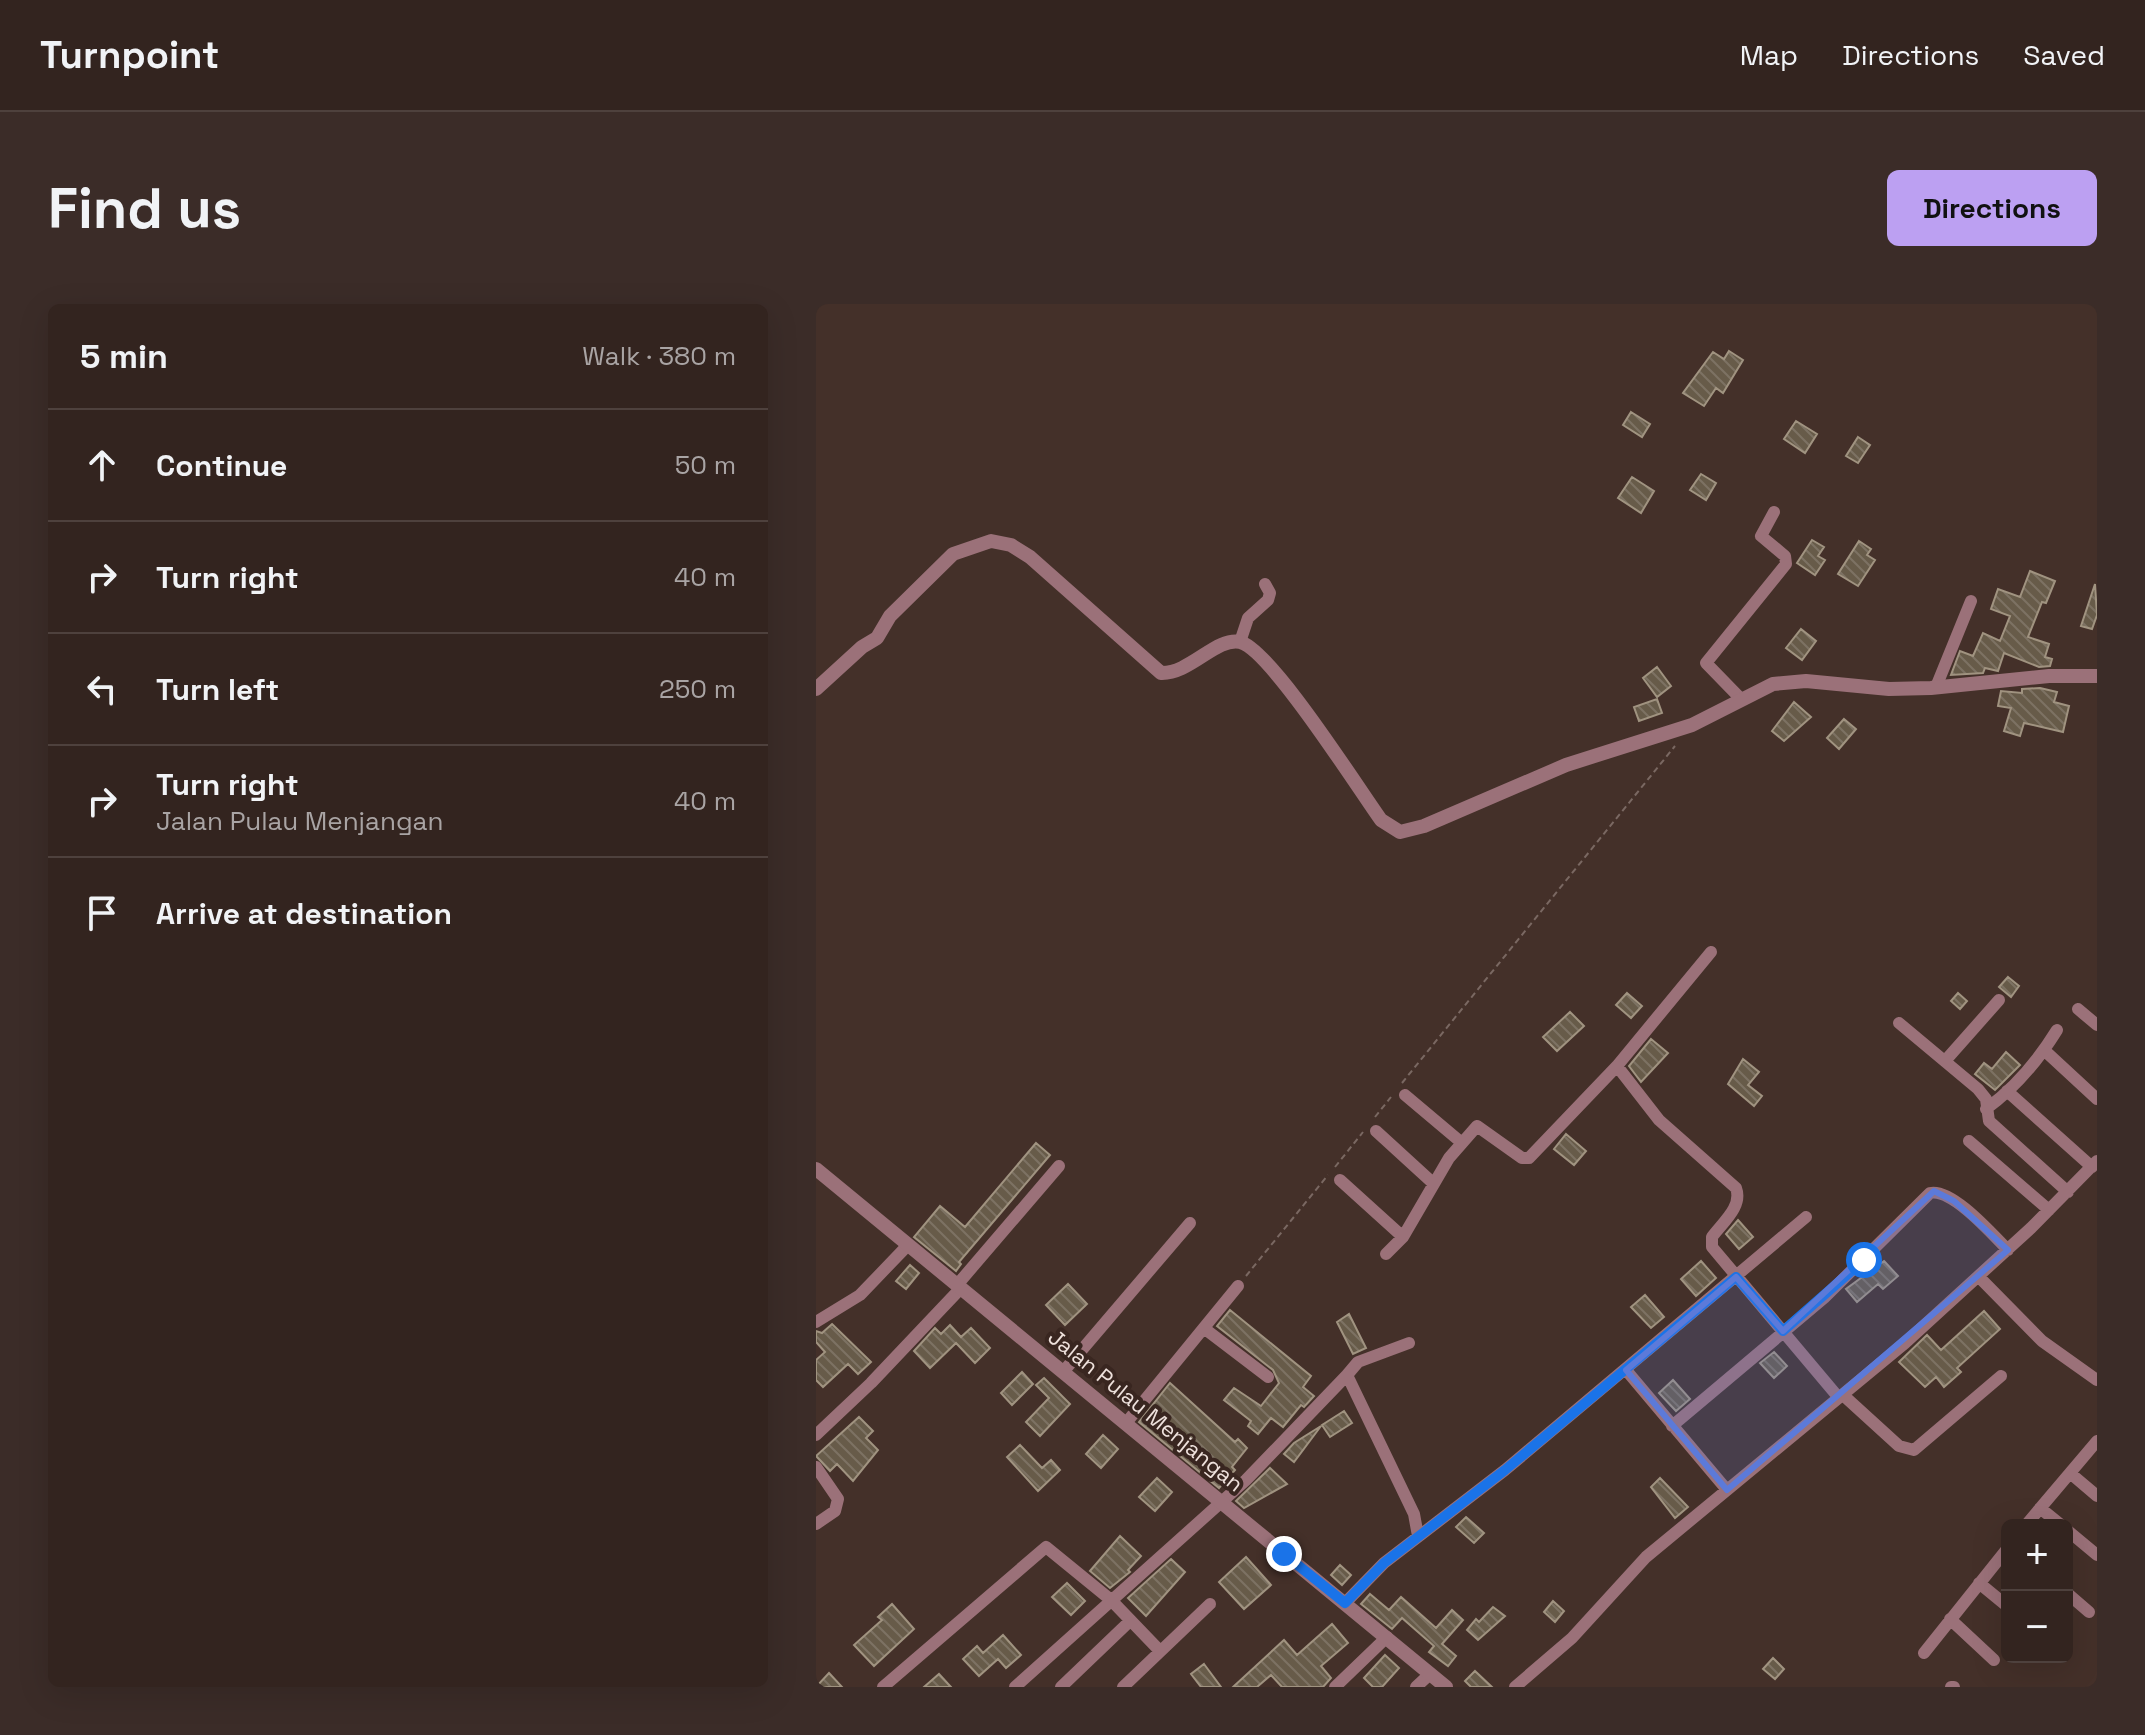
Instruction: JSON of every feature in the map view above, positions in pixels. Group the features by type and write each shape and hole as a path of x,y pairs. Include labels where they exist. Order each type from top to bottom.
{"street":[{"path":"1742,700 1706,663 1786,564 1785,556 1761,536 1774,512"},
{"path":"816,689 862,647 877,638 890,616 953,554 991,541 1011,545 1030,557 1161,673 1177,672 1223,644 1240,642 1276,674 1381,820 1400,832 1424,826 1588,757 1692,725 1773,684 1791,681 1889,689 2060,675 2097,676"},
{"path":"1240,642 1248,618 1268,600 1270,593 1265,584"},
{"path":"1936,687 1971,601"},
{"path":"1386,1254 1403,1237 1434,1184 1477,1126 1522,1158 1529,1158 1617,1066 1711,952"},
{"path":"1945,1061 1999,1000"},
{"path":"2078,1009 2097,1025"},
{"path":"1899,1023 1984,1095 1989,1121 2068,1192"},
{"path":"1986,1109 2044,1050 2057,1030"},
{"path":"2044,1050 2097,1099"},
{"path":"1617,1066 1659,1120 1736,1188 1739,1194 1735,1207 1711,1243 1736,1277 1841,1397 1899,1446 1914,1450 2001,1376"},
{"path":"1515,1687 1572,1638 1646,1557 1841,1397 1979,1277 2094,1164 2007,1091"},
{"path":"1405,1095 1462,1143"},
{"path":"1376,1131 1434,1184"},
{"path":"1969,1141 2049,1210"},
{"path":"816,1435 959,1286 1059,1166"},
{"name":"Jalan Pulau Menjangan","path":"816,1169 1446,1687"},
{"path":"1340,1180 1403,1237"},
{"path":"1672,1426 1834,1288 1930,1193 1939,1192 1954,1201 2008,1250"},
{"path":"1345,1603 1418,1536 1505,1470 1806,1217"},
{"path":"1063,1372 1190,1223"},
{"path":"816,1322 860,1295 908,1245"},
{"path":"1979,1277 2042,1341 2097,1380"},
{"path":"1126,1423 1238,1286"},
{"path":"1205,1329 1268,1377"},
{"path":"1015,1687 1223,1501 1358,1362 1409,1343"},
{"path":"1626,1370 1727,1490"},
{"path":"1347,1375 1414,1514 1418,1536"},
{"path":"2031,1519 2097,1441"},
{"path":"816,1467 838,1499 835,1511 816,1524"},
{"path":"2070,1473 2097,1496"},
{"path":"2040,1508 2054,1519"},
{"path":"2073,1535 2097,1555"},
{"path":"883,1687 1046,1547 1111,1600 1160,1651"},
{"path":"1924,1653 2001,1556"},
{"path":"1979,1583 2001,1601"},
{"path":"2073,1598 2089,1612"},
{"path":"1123,1687 1210,1604"},
{"path":"1950,1619 1994,1660"},
{"path":"1061,1687 1130,1621"},
{"path":"1335,1687 1387,1637"},
{"path":"1416,1687 1430,1674"},
{"path":"896,1676 908,1687"}],"path":[{"path":"1238,1286 1692,725"}],"highlighted area":[{"path":"1934,1191 1954,1201 2008,1250 1727,1490 1626,1370 1736,1277 1783,1331"}],"building":[{"path":"1729,351 1743,360 1723,393 1716,388 1704,406 1683,393 1713,352 1724,359"},
{"path":"1631,412 1650,424 1642,437 1623,425"},
{"path":"1796,421 1817,434 1805,453 1784,439"},
{"path":"1858,437 1870,445 1858,463 1846,456"},
{"path":"1701,474 1716,483 1706,500 1690,490"},
{"path":"1632,477 1654,491 1641,513 1618,498"},
{"path":"1812,540 1824,547 1818,556 1825,560 1815,575 1797,563"},
{"path":"1859,541 1871,549 1867,555 1875,560 1858,586 1838,574"},
{"path":"2030,571 2055,581 2046,603 2042,602 2028,637 2049,644 2045,657 2052,659 2050,666 2039,667 2004,653 1998,671 1985,668 1983,673 1951,675 1960,651 1973,656 1983,633 2000,641 2010,616 1991,609 1998,589 2020,597"},
{"path":"2095,584 2097,615 2092,629 2081,626"},
{"path":"1801,629 1816,641 1802,660 1786,648"},
{"path":"1657,667 1671,686 1657,697 1643,678"},
{"path":"2040,688 2057,692 2054,702 2069,706 2063,732 2024,723 2020,736 2004,731 2011,708 1998,706 2001,691 2022,693 2022,689"},
{"path":"1657,699 1662,713 1639,721 1634,707"},
{"path":"1794,702 1811,717 1784,741 1772,731"},
{"path":"1844,719 1856,729 1839,749 1827,738"},
{"path":"2008,977 2019,986 2011,997 1999,987"},
{"path":"1627,993 1642,1006 1631,1018 1616,1005"},
{"path":"1958,993 1967,1001 1960,1009 1951,1001"},
{"path":"1570,1012 1584,1026 1557,1051 1543,1037"},
{"path":"1651,1039 1668,1053 1641,1082 1629,1066"},
{"path":"2006,1052 2020,1065 1995,1090 1975,1074 1984,1063 1992,1069"},
{"path":"1743,1059 1759,1072 1748,1085 1762,1096 1754,1106 1728,1084"},
{"path":"1566,1134 1586,1151 1574,1165 1554,1149"},
{"path":"1036,1143 1050,1155 959,1262 961,1264 956,1271 914,1237 940,1206 965,1227"},
{"path":"1738,1220 1753,1237 1739,1249 1726,1234"},
{"path":"1701,1261 1716,1278 1696,1296 1681,1279"},
{"path":"1884,1261 1898,1276 1883,1289 1878,1284 1857,1302 1846,1289"},
{"path":"910,1265 919,1273 906,1289 896,1281"},
{"path":"1068,1284 1087,1304 1065,1325 1046,1305"},
{"path":"1645,1295 1664,1317 1651,1328 1631,1307"},
{"path":"1230,1310 1311,1376 1303,1387 1314,1396 1304,1407 1301,1405 1283,1427 1271,1418 1258,1434 1248,1426 1251,1421 1224,1400 1234,1388 1261,1406 1279,1383 1273,1370 1217,1326"},
{"path":"1984,1311 2000,1329 1957,1368 1961,1372 1944,1387 1936,1377 1925,1387 1899,1362 1927,1335 1941,1350"},
{"path":"1349,1314 1366,1348 1353,1354 1337,1322"},
{"path":"832,1324 871,1362 858,1374 848,1364 823,1387 816,1380 816,1360 825,1352 816,1342 816,1331 822,1333"},
{"path":"950,1325 961,1337 971,1328 990,1348 975,1363 956,1343 930,1368 914,1351 935,1328 941,1334"},
{"path":"1774,1352 1787,1366 1774,1378 1760,1363"},
{"path":"1022,1372 1033,1384 1012,1405 1001,1393"},
{"path":"1044,1378 1070,1404 1040,1436 1026,1422 1049,1398 1036,1385"},
{"path":"1673,1380 1690,1399 1676,1411 1659,1393"},
{"path":"1170,1383 1235,1442 1238,1439 1247,1448 1232,1467 1235,1470 1219,1488 1139,1422"},
{"path":"1344,1411 1352,1423 1330,1437 1322,1425"},
{"path":"859,1417 873,1431 866,1438 878,1450 853,1481 837,1464 830,1471 816,1456"},
{"path":"1321,1426 1294,1462 1284,1454 1294,1443"},
{"path":"1103,1435 1118,1449 1101,1468 1086,1454"},
{"path":"1020,1445 1042,1468 1051,1460 1060,1470 1038,1491 1007,1457"},
{"path":"1270,1468 1287,1484 1244,1508 1236,1501"},
{"path":"1157,1478 1172,1492 1155,1511 1139,1497"},
{"path":"1660,1478 1688,1507 1675,1518 1651,1487"},
{"path":"1466,1517 1484,1533 1474,1543 1456,1527"},
{"path":"1120,1536 1141,1556 1128,1570 1130,1572 1110,1588 1090,1571"},
{"path":"1246,1557 1271,1585 1244,1609 1219,1582"},
{"path":"1171,1559 1185,1572 1146,1616 1128,1598"},
{"path":"1340,1565 1351,1575 1342,1585 1331,1575"},
{"path":"1067,1583 1085,1601 1071,1615 1052,1597"},
{"path":"1370,1594 1389,1610 1401,1597 1436,1628 1452,1610 1463,1620 1442,1644 1456,1656 1448,1666 1429,1652 1434,1646 1402,1618 1392,1629 1361,1604"},
{"path":"1553,1601 1564,1611 1555,1622 1544,1612"},
{"path":"892,1604 914,1629 874,1666 854,1645 882,1620 878,1617"},
{"path":"1493,1607 1505,1616 1478,1640 1467,1630"},
{"path":"1332,1624 1348,1643 1321,1666 1331,1678 1323,1687 1282,1687 1271,1675 1257,1687 1233,1687 1284,1640 1297,1655"},
{"path":"1003,1635 1021,1655 1006,1668 998,1659 979,1676 963,1659 977,1646 983,1653"},
{"path":"1385,1655 1399,1668 1382,1687 1373,1687 1364,1678"},
{"path":"1773,1658 1784,1669 1775,1679 1763,1669"},
{"path":"1204,1664 1221,1687 1201,1687 1191,1674"},
{"path":"1475,1671 1492,1687 1471,1687 1465,1681"},
{"path":"829,1673 842,1687 816,1687"},
{"path":"939,1674 951,1687 924,1687"}],"route":[{"path":"1284,1554 1345,1603 1384,1563 1505,1470 1736,1277 1783,1331 1864,1260"}]}
